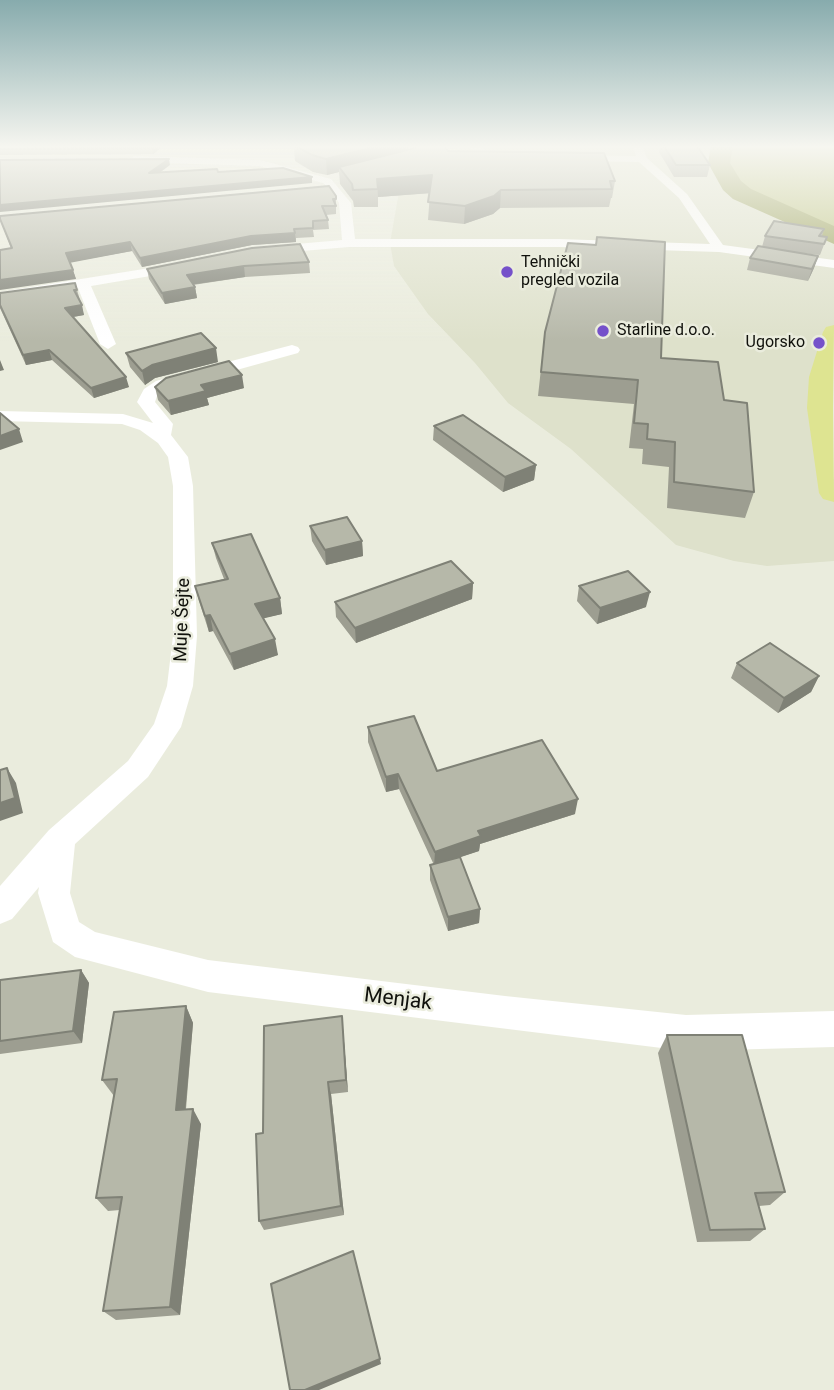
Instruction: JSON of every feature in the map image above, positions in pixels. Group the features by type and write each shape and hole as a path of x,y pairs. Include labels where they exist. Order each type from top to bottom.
{"main road":[{"path":"834,332 821,377 820,408 834,493"}],"street":[{"path":"346,211 349,243"},
{"path":"693,211 719,248"},
{"path":"253,252 349,243 559,243 719,248 834,264"},
{"path":"0,296 84,285 195,264"},
{"path":"84,285 108,344"},
{"path":"161,437 164,424 146,402 150,393 162,385 292,350"},
{"name":"Muje Šejte","path":"0,416 123,419 146,426 161,437 178,457 183,486 185,636 180,685 167,727 138,769 60,839 0,909"},
{"name":"Menjak","path":"60,839 54,893 65,931 87,946 114,953 208,976 256,983 686,1033 834,1029"}],"shaded area":[{"path":"396,211 779,211 834,236 834,332 830,339 823,434 834,481 834,561 767,566 734,561 676,545 571,449 508,403 475,363 428,314 394,266 390,243"}],"green space":[{"path":"779,211 834,211 834,236"}],"building":[{"path":"56,211 324,211 328,220 313,221 313,228 294,229 295,233 251,236 140,258 130,242 66,253 73,270 0,280 0,250 12,248 0,216"},
{"path":"774,221 824,229 819,236 827,237 824,244 765,236"},
{"path":"597,237 665,242 661,358 718,362 724,400 747,403 754,492 674,482 675,442 647,439 648,424 634,423 638,380 541,372 545,332 568,243 596,245"},
{"path":"300,244 309,262 244,266 187,275 195,287 162,293 147,269 252,248"},
{"path":"758,246 818,256 812,269 750,258"},
{"path":"75,283 77,290 74,290 82,305 65,308 126,377 91,388 49,350 23,355 0,305 0,293"},
{"path":"201,333 216,348 152,365 142,371 126,353"},
{"path":"229,361 242,375 201,385 206,391 168,401 155,387 166,378"},
{"path":"0,413 19,429 0,436"},
{"path":"463,415 536,465 505,477 434,426"},
{"path":"347,517 362,541 325,550 310,526"},
{"path":"251,534 280,598 255,604 275,639 230,654 210,615 205,616 195,586 228,579 212,543"},
{"path":"451,561 473,583 355,628 335,602"},
{"path":"628,571 650,592 600,608 579,586"},
{"path":"770,643 819,676 784,698 737,663"},
{"path":"414,716 437,771 542,740 578,799 478,831 481,836 435,852 398,774 386,777 368,727"},
{"path":"7,768 15,798 0,803 0,770"},
{"path":"460,857 480,909 448,917 430,865"},
{"path":"81,970 73,1031 0,1041 0,980"},
{"path":"186,1006 176,1110 193,1109 170,1307 103,1311 122,1197 96,1198 117,1079 102,1080 114,1012"},
{"path":"342,1016 346,1080 328,1082 341,1206 259,1221 256,1134 263,1133 264,1026"},
{"path":"667,1035 742,1035 785,1192 755,1193 765,1229 710,1230"},
{"path":"353,1251 380,1359 305,1390 290,1390 271,1284"}],"waterway":[{"path":"779,211 834,236"}],"place":[{"name":"Tehnički pregled vozila","path":"507,272"},
{"name":"Starline d.o.o.","path":"603,331"},
{"name":"Ugorsko","path":"819,343"}]}
